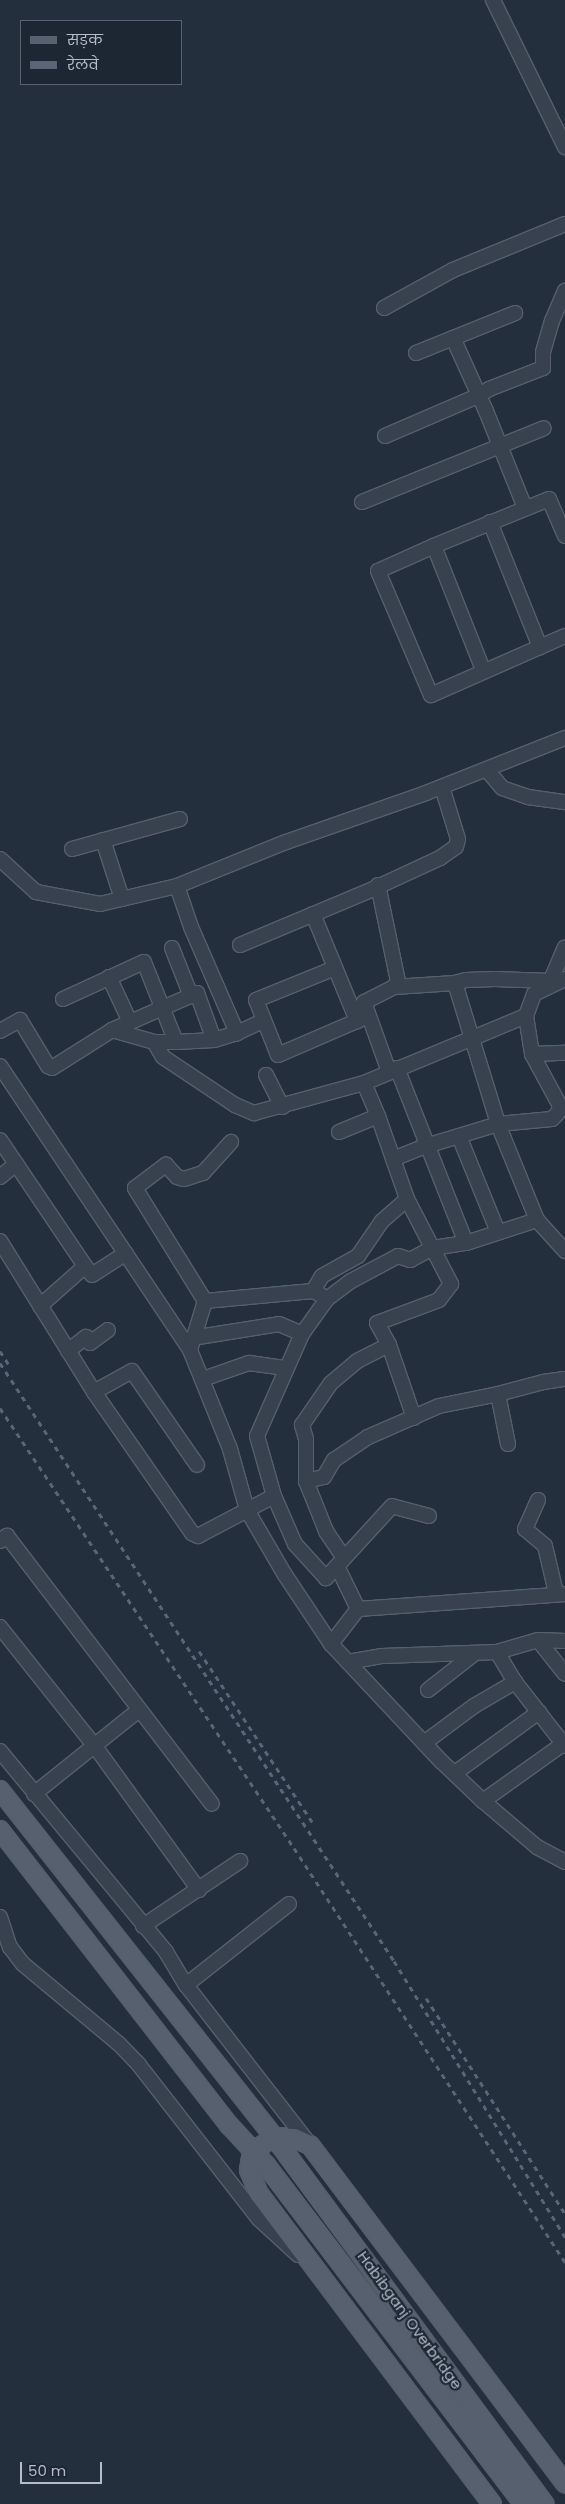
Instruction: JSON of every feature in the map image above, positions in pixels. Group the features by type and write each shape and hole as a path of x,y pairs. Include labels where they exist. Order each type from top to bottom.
{"main road":[{"name":"Habibganj Overbridge","path":"0,1790 274,2137 545,2504"},
{"name":"Habibganj Overbridge","path":"0,1830 252,2152 266,2165 523,2504"},
{"path":"492,2504 259,2194 249,2170 252,2152 274,2137 294,2138 310,2145 565,2484"}],"street":[{"path":"493,0 565,147"},
{"path":"384,308 453,270 565,224"},
{"path":"385,436 478,396 489,389 543,368 545,344 565,290"},
{"path":"416,353 515,314"},
{"path":"453,338 525,508"},
{"path":"362,502 544,428"},
{"path":"565,536 549,499 490,522 378,571 431,695 483,670 565,636"},
{"path":"490,522 540,647"},
{"path":"434,546 483,670"},
{"path":"0,859 36,892 100,904 177,886 286,842 442,787 565,738"},
{"path":"487,770 502,788 528,797 565,802"},
{"path":"240,944 440,858 456,847 458,839 442,787"},
{"path":"72,849 180,819"},
{"path":"103,840 122,899"},
{"path":"378,885 398,982 394,987"},
{"path":"177,886 191,927 237,1033"},
{"path":"313,914 335,968 393,1070 466,1243"},
{"path":"549,984 565,947"},
{"path":"172,948 191,996"},
{"path":"63,999 144,962 176,1042"},
{"path":"335,968 256,1000 278,1055 362,1018"},
{"path":"109,977 130,1022"},
{"path":"362,1018 364,1002 394,987 495,979 549,984"},
{"path":"393,1159 426,1146 498,1124 552,1119 562,1105 532,1054 526,1016 534,994 549,984 565,979"},
{"path":"455,983 498,1124 537,1220 565,1251"},
{"path":"0,1030 20,1020 48,1066 52,1068 112,1030 197,993 214,1040"},
{"path":"154,1042 163,1057 235,1106 254,1113 282,1107 364,1083 526,1016"},
{"path":"112,1030 154,1042 214,1040 237,1033 263,1021"},
{"path":"532,1054 565,1053"},
{"path":"0,1066 126,1253 191,1344 230,1449 246,1510 285,1575 331,1644 424,1743 483,1801 537,1847 565,1862"},
{"path":"266,1075 282,1107"},
{"path":"364,1083 378,1116 407,1199 451,1284 439,1300 377,1323 389,1345 414,1418"},
{"path":"339,1132 378,1116"},
{"path":"459,1136 498,1232"},
{"path":"0,1140 92,1275 126,1253"},
{"path":"191,1344 205,1301 135,1188 166,1165 177,1177 184,1179 203,1173 231,1142"},
{"path":"0,1177 16,1164"},
{"path":"313,1291 322,1276 358,1256 382,1221 407,1199"},
{"path":"429,1516 392,1506 326,1578 321,1575 295,1544 274,1496 257,1436 302,1334 327,1299 351,1281 398,1256 410,1260 433,1248 466,1243 537,1220"},
{"path":"0,1241 94,1392 192,1533 198,1536 274,1496"},
{"path":"40,1306 85,1266"},
{"path":"205,1301 313,1291 327,1299"},
{"path":"191,1344 279,1324 302,1334"},
{"path":"68,1351 86,1337 90,1343 108,1330"},
{"path":"358,1609 306,1481 306,1439 302,1425 331,1384 357,1361 389,1345"},
{"path":"203,1379 249,1363 286,1368"},
{"path":"94,1392 132,1370 198,1465"},
{"path":"306,1481 324,1477 334,1460 368,1437 439,1406 498,1394 543,1382 565,1379"},
{"path":"498,1394 508,1444"},
{"path":"331,1644 358,1609 560,1593 544,1546 525,1529 538,1500"},
{"path":"0,1541 6,1536 212,1804"},
{"path":"0,1627 94,1744 199,1890"},
{"path":"348,1662 382,1656 497,1652 538,1640 565,1641"},
{"path":"538,1640 565,1674"},
{"path":"483,1801 564,1745 515,1682 497,1652"},
{"path":"428,1690 475,1653"},
{"path":"424,1743 474,1706 515,1682"},
{"path":"34,1794 94,1744 139,1710"},
{"path":"455,1773 539,1712"},
{"path":"0,1751 170,1958 186,1985 310,2145"},
{"path":"142,1926 199,1890 240,1861"},
{"path":"186,1985 289,1904"},
{"path":"0,1917 10,1947 23,1964 119,2044 145,2073 259,2219 319,2275"}],"railway":[{"path":"0,1351 11,1368"},
{"path":"0,1363 394,1961 565,2237"},
{"path":"0,1408 294,1848 565,2262"},
{"path":"199,1651 312,1822"},
{"path":"426,1998 565,2214"}]}
